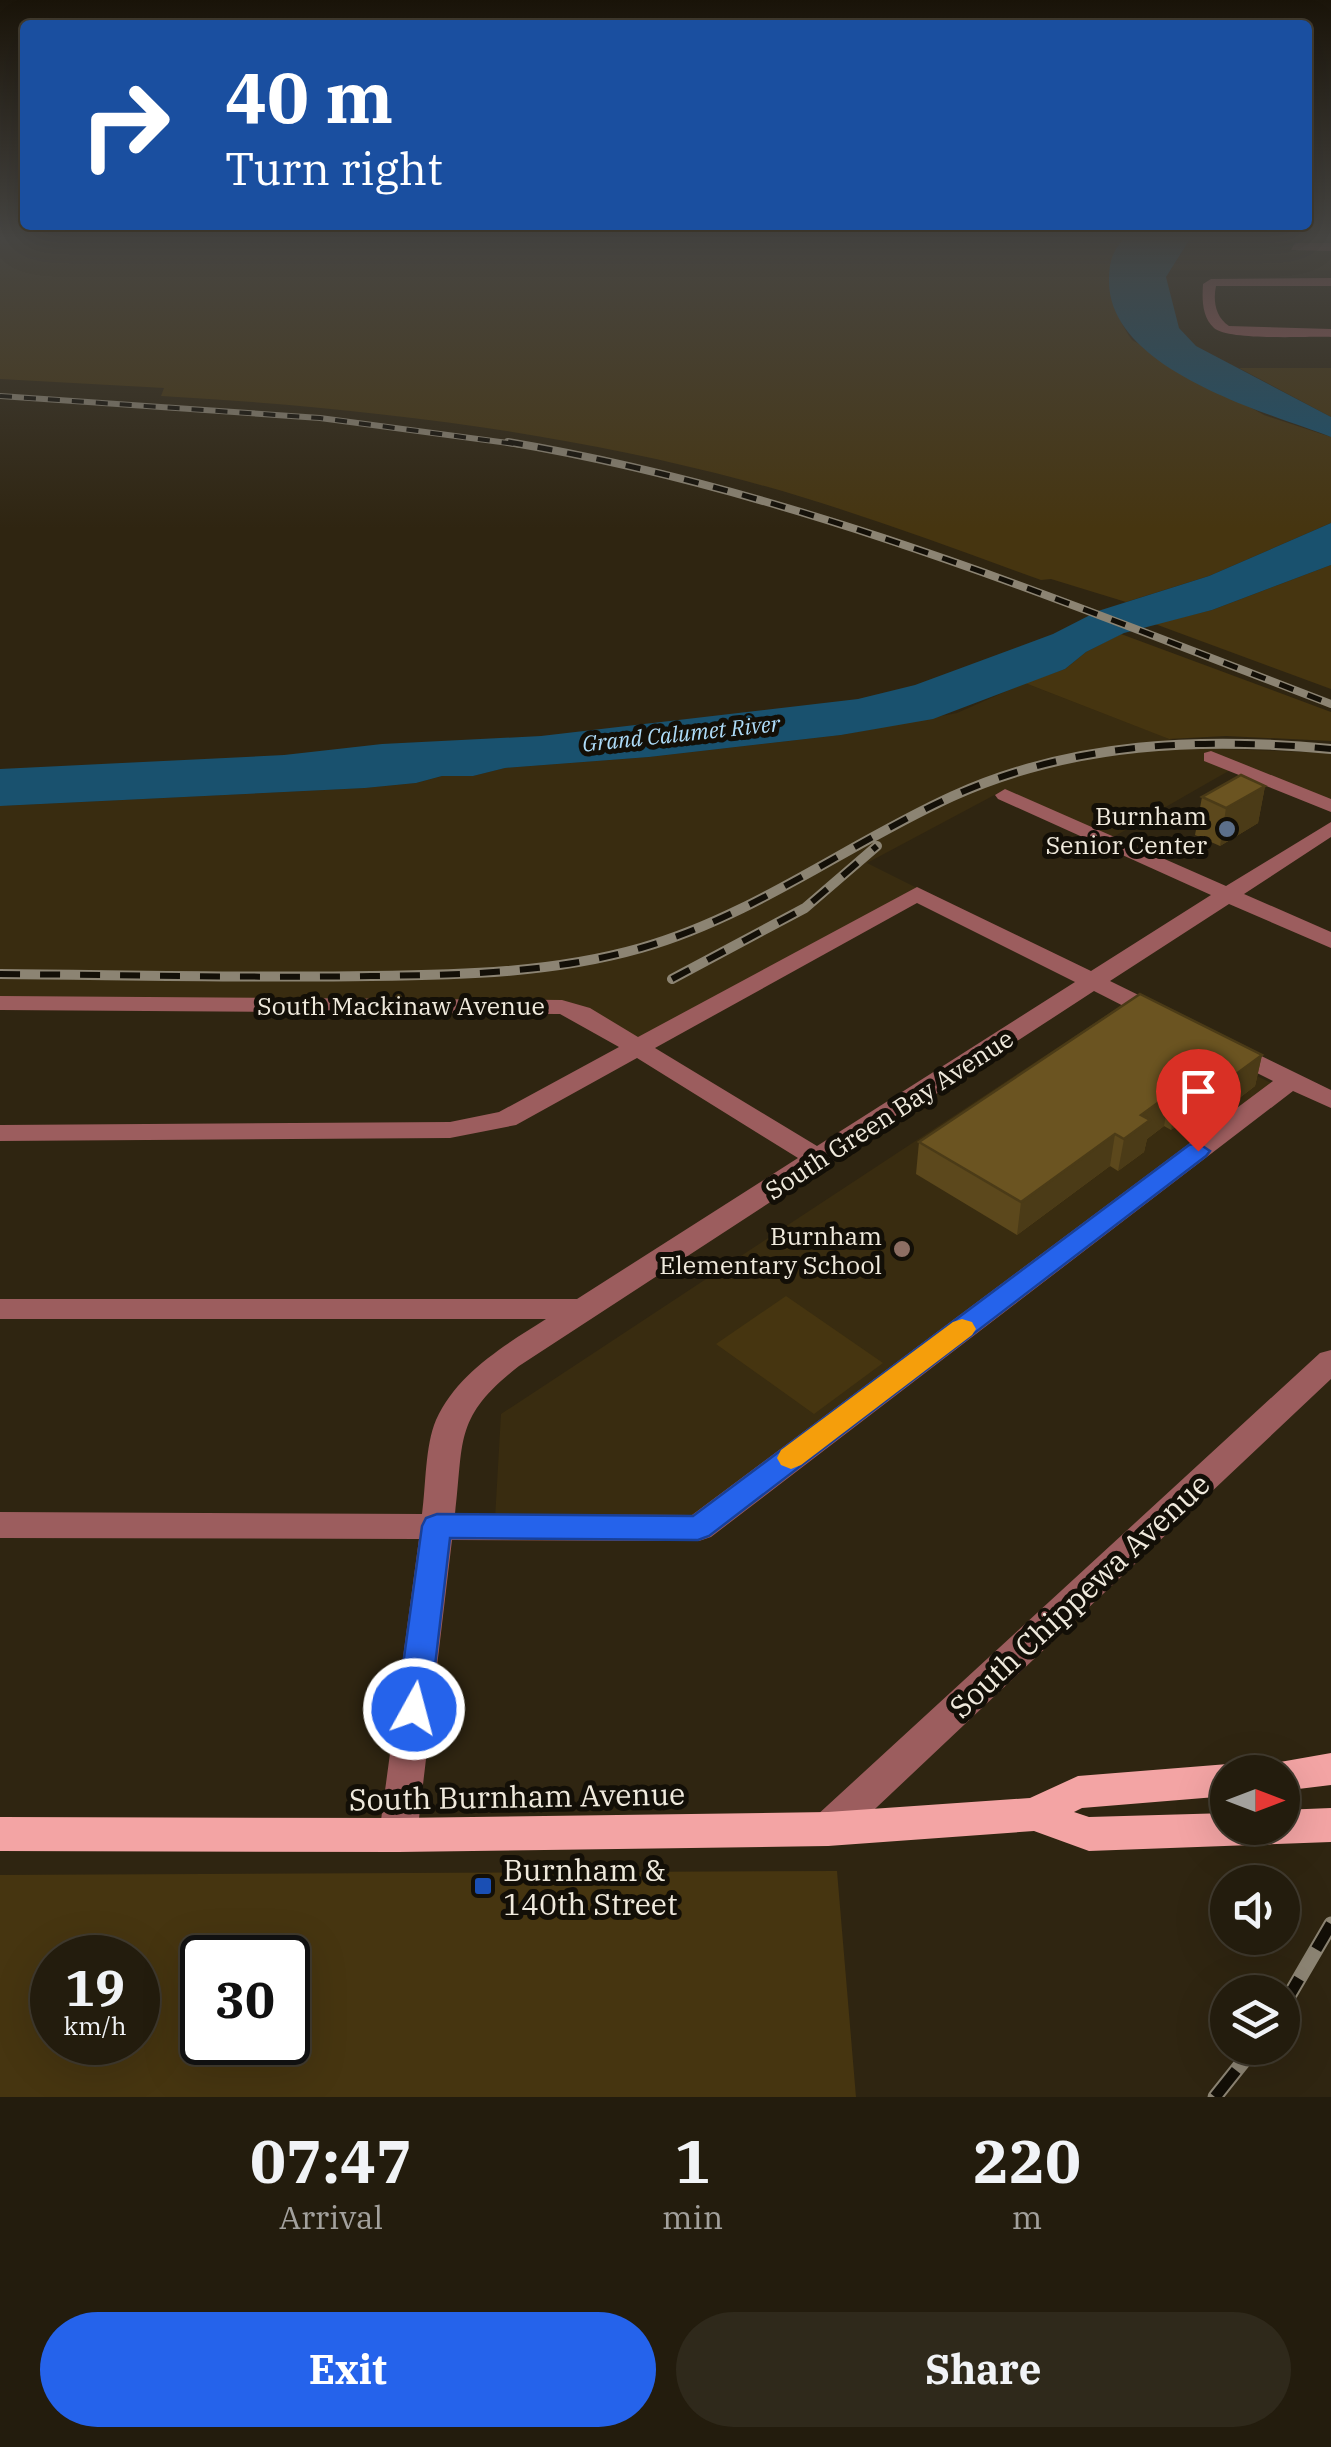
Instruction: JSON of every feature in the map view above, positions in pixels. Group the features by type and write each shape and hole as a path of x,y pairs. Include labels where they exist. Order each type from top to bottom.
{"main road":[{"path":"1300,1772 1331,1768"},
{"name":"South Burnham Avenue","path":"0,1834 398,1836 828,1829 1034,1814 1078,1792 1210,1781"},
{"name":"South Burnham Avenue","path":"1034,1814 1089,1834 1210,1830"},
{"path":"1300,1826 1331,1825"}],"street":[{"path":"1301,333 1331,334"},
{"path":"1212,756 1331,806"},
{"path":"1004,795 1331,941"},
{"name":"South Green Bay Avenue","path":"398,1836 450,1422 460,1401 475,1384 583,1309 1331,828"},
{"path":"0,1133 450,1130 484,1125 529,1110 917,894 1176,1022"},
{"name":"South Mackinaw Avenue","path":"0,1004 543,1004 582,1013 820,1160"},
{"path":"1208,1039 1331,1100"},
{"path":"0,1525 698,1528 1291,1080"},
{"path":"0,1309 583,1309"},
{"name":"South Chippewa Avenue","path":"828,1829 1331,1362"}],"shaded area":[{"path":"0,333 1127,333 1132,340 1264,415 1331,437 1331,523 1209,576 1126,602 1051,579 1041,580 784,492 601,448 382,414 161,396 164,388 0,379"},
{"path":"1239,368 1331,368 1331,417"},
{"path":"1331,565 1331,689 1155,624 1212,610"},
{"path":"1121,634 1331,712 1331,741 1226,736 1169,739 1025,683 1065,669 1086,652"},
{"path":"1025,683 1193,748 1331,753 1331,810 1232,769 1108,840 1002,791 867,863 919,889 638,1044 584,1011 0,1001 0,806 365,788 442,776 473,776 505,768 649,757 841,735 957,713"},
{"name":"Burnham Elementary School","path":"1119,1007 1273,1084 695,1519 495,1519 501,1414"},
{"path":"786,1296 883,1363 814,1414 716,1344"},
{"path":"837,1871 856,2097 0,2097 0,1875"}],"water":[{"path":"1130,333 1184,333 1196,346 1331,417 1331,437 1196,383 1162,363"},
{"name":"Grand Calumet River","path":"1331,523 1331,565 1212,610 1124,633 1086,652 1065,669 933,719 841,735 649,757 505,768 473,776 442,776 365,788 0,806 0,769 284,755 382,744 541,736 858,699 915,685 1053,634 1098,611 1209,576"}],"building":[{"path":"1241,775 1265,786 1226,808 1202,797"},
{"path":"1140,994 1262,1055 1213,1091 1198,1083 1177,1098 1170,1094 1141,1115 1150,1120 1124,1139 1115,1134 1021,1202 919,1142"}],"railway":[{"path":"0,396 320,418 523,445"},
{"path":"508,442 614,463 823,519 1028,588 1331,704"},
{"path":"0,974 405,976 574,963 641,948 723,918 953,796 1044,764 1091,754 1186,744 1331,749"},
{"path":"672,979 805,908 877,846"},
{"path":"1300,1977 1331,1924"},
{"path":"1215,2097 1240,2065"}],"slow traffic":[{"path":"791,1458 962,1329"}],"place":[{"name":"Burnham Senior Center","path":"1227,829"},
{"name":"Burnham Elementary School","path":"902,1249"},
{"name":"Burnham & 140th Street","path":"483,1886"}],"route":[{"path":"414,1709 437,1526 698,1528 1198,1151"}]}
